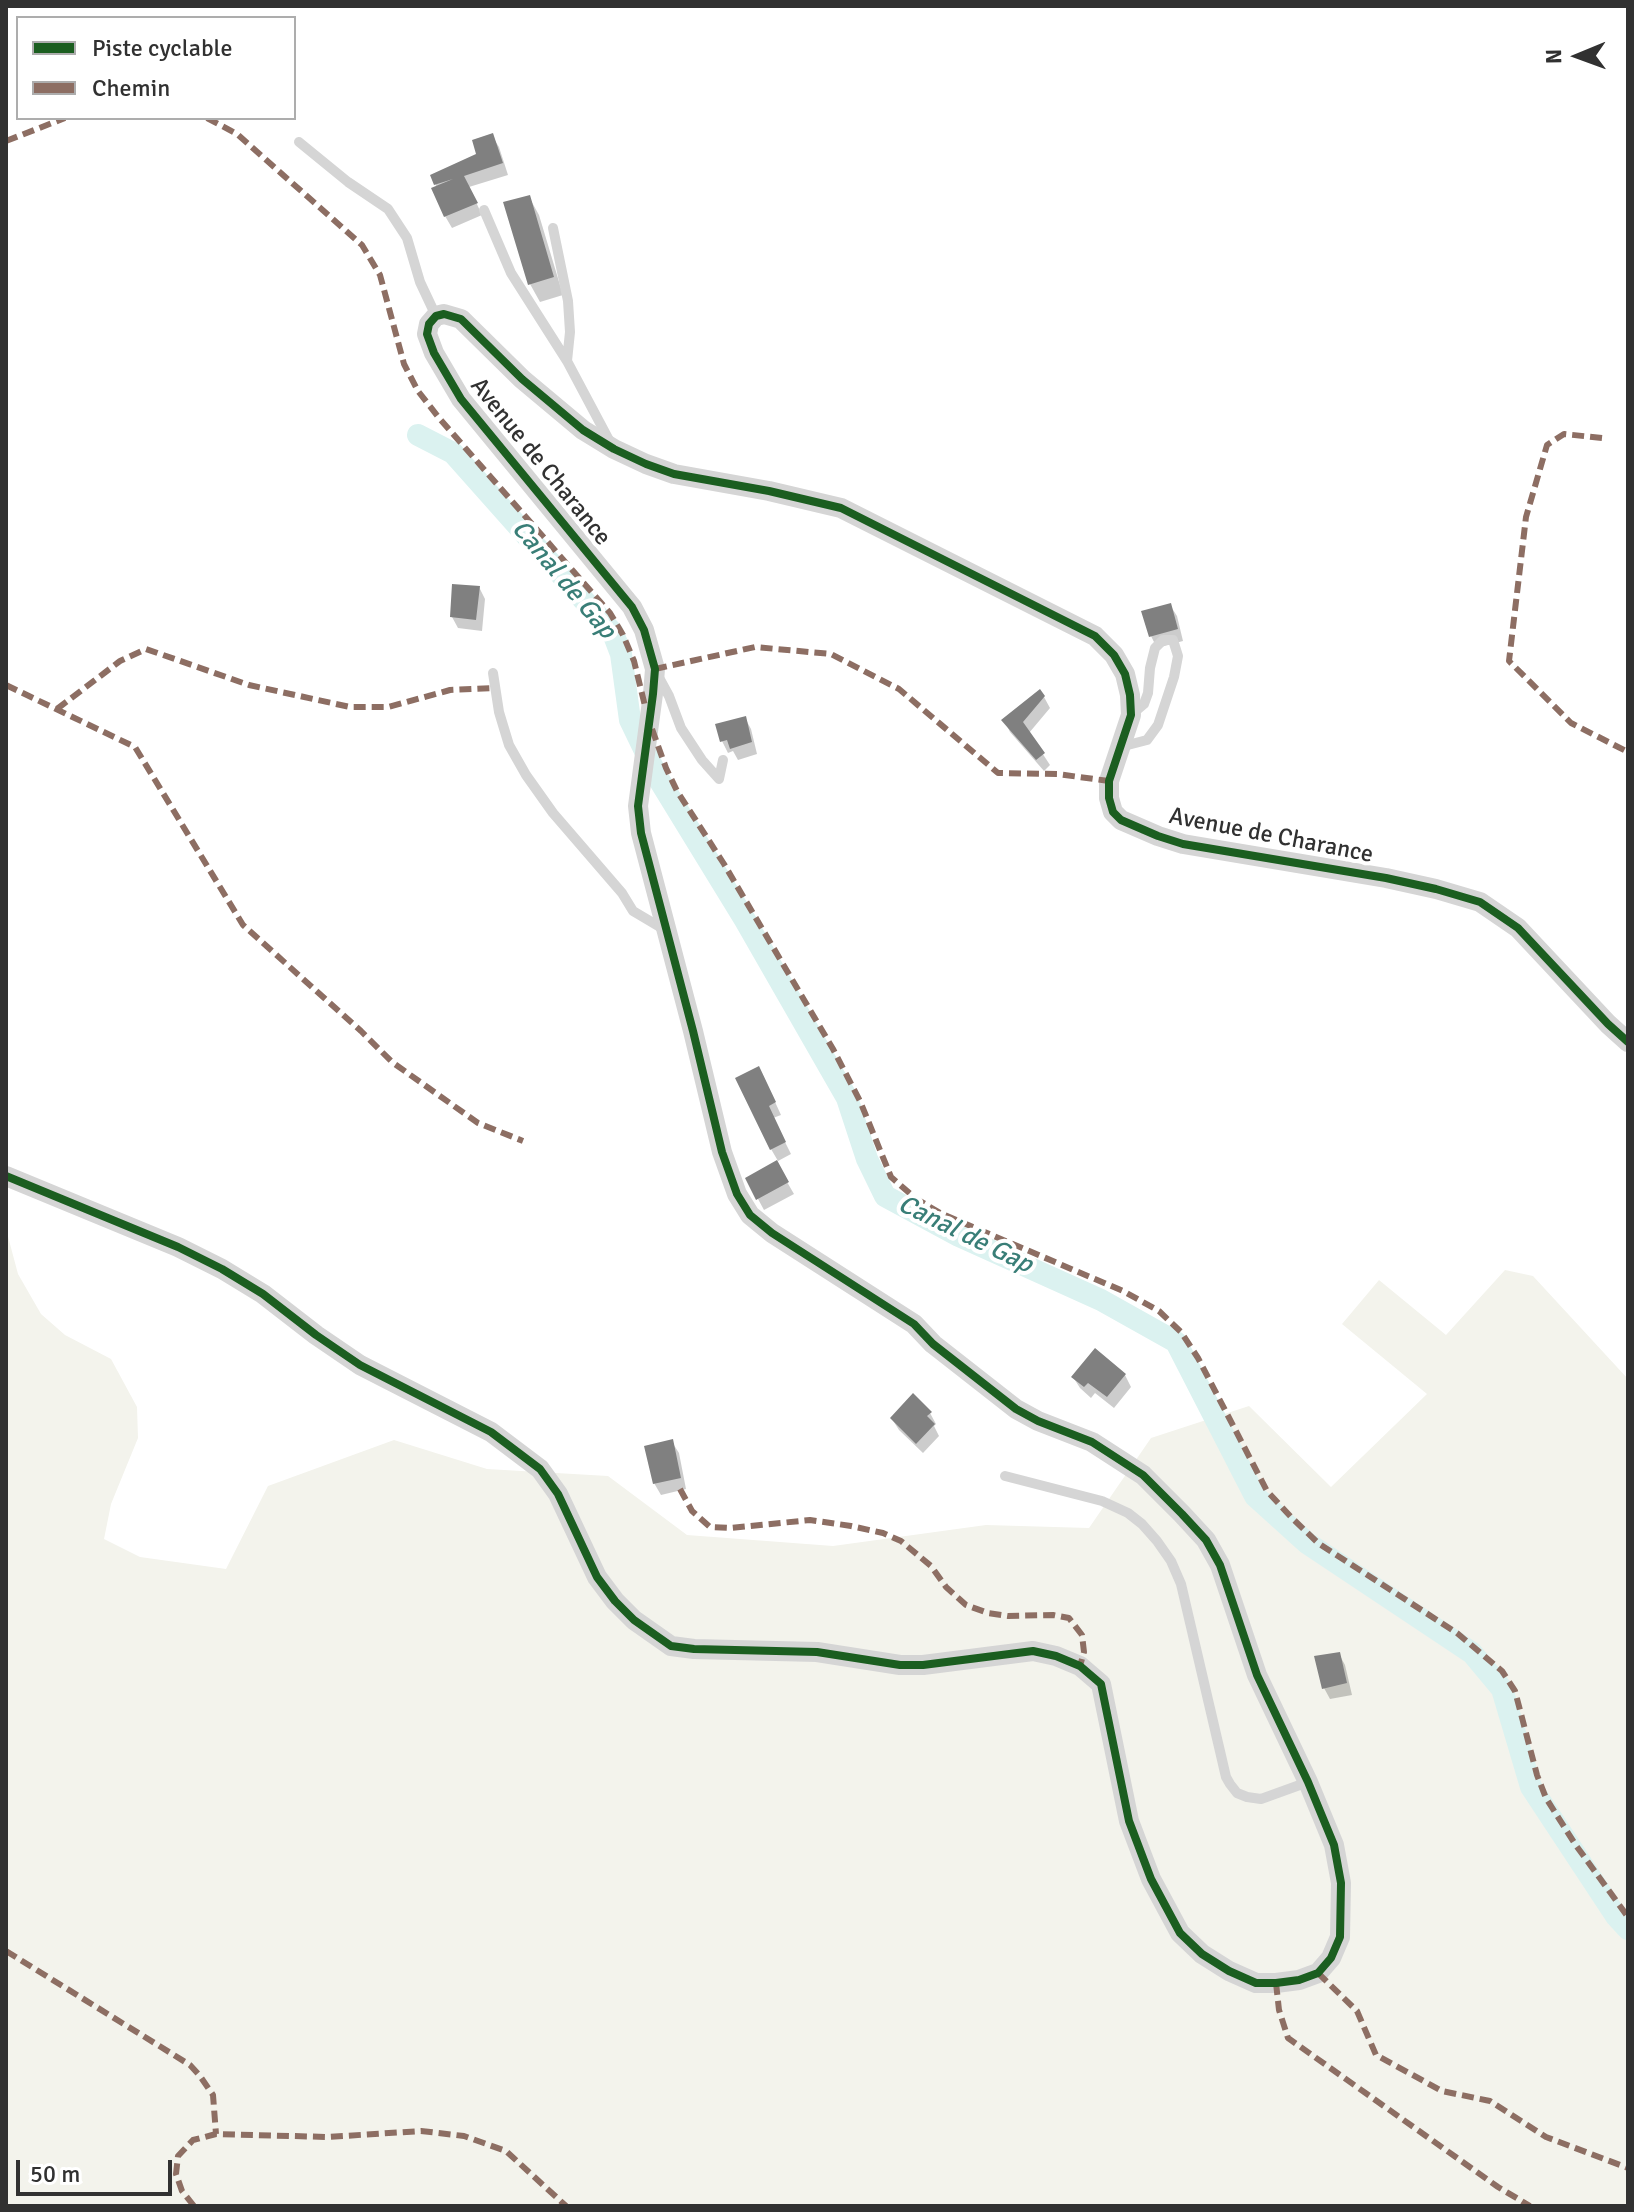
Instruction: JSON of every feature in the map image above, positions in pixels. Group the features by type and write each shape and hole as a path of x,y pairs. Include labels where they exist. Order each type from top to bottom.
{"street":[{"name":"Avenue de Charance","path":"6,1176 178,1247 222,1269 263,1294 360,1365 491,1432 540,1469 558,1494 597,1577 615,1601 634,1620 671,1646 817,1652 900,1665 923,1665 1033,1651 1080,1666 1101,1684 1129,1821 1151,1879 1180,1933 1202,1954 1229,1971 1256,1983 1276,1983 1299,1980 1318,1973 1331,1958 1340,1937 1341,1883 1334,1845 1257,1675 1220,1565 1206,1540 1143,1475 1092,1442 1016,1409 933,1344 914,1324 772,1233 750,1215 737,1194 722,1152 641,833 638,806 655,669 644,630 632,607 461,399 434,353 427,334 429,324 436,316 444,314 461,319 522,379 583,430 646,464 674,474 841,508 1095,636 1114,655 1125,674 1130,695 1131,715 1109,781 1113,812 1121,820 1183,844 1386,878 1480,902 1518,928 1628,1042"}],"lane":[{"path":"299,142 348,182 388,209 407,238 420,282 436,316"},
{"path":"484,210 511,273 567,361 614,449"},
{"path":"553,228 568,301 570,332 567,361"},
{"path":"1120,747 1147,740 1158,725 1178,656 1173,640 1163,640 1155,648 1148,693 1144,704 1131,715"},
{"path":"655,669 681,728 719,779 723,760"},
{"path":"493,673 499,712 509,745 526,775 553,813 622,893 633,911 666,931"},
{"path":"1005,1476 1102,1501 1128,1513 1142,1524 1171,1561 1181,1584 1230,1784 1237,1793 1261,1799 1308,1782"}],"shaded area":[{"path":"6,1229 18,1274 41,1314 65,1335 111,1359 137,1407 138,1438 111,1504 104,1539 140,1557 226,1569 268,1486 394,1440 487,1469 608,1476 687,1535 833,1546 986,1525 1089,1528 1151,1438 1249,1406 1331,1487 1427,1394 1342,1324 1379,1280 1446,1335 1505,1270 1533,1276 1628,1379 1628,2206 6,2206"}],"building":[{"path":"493,133 503,163 464,176 478,203 444,217 431,188 453,179 434,185 430,175 476,154 472,140"},
{"path":"530,195 554,277 528,285 503,202"},
{"path":"452,584 480,586 476,620 450,617"},
{"path":"1171,603 1178,629 1149,637 1141,611"},
{"path":"1040,689 1045,696 1023,722 1045,753 1036,760 1001,720"},
{"path":"746,716 752,742 730,749 727,740 720,742 715,724"},
{"path":"759,1066 776,1102 769,1106 786,1142 770,1150 735,1078"},
{"path":"777,1160 789,1182 756,1200 745,1178"},
{"path":"1095,1348 1126,1374 1107,1397 1088,1383 1084,1387 1071,1377"},
{"path":"913,1393 932,1412 927,1416 935,1424 916,1444 890,1418"},
{"path":"673,1439 681,1478 653,1484 644,1446"},
{"path":"1340,1652 1347,1683 1322,1689 1314,1656"}],"waterway":[{"name":"Canal de Gap","path":"418,435 453,453 613,633 621,654 630,720 658,778 745,920 847,1098 867,1159 885,1196 959,1236 1101,1300 1176,1342 1255,1496 1307,1543 1472,1653 1502,1689 1531,1787 1616,1916 1628,1929"}],"marked path":[{"path":"6,141 60,120"},
{"path":"211,120 237,134 362,245 380,275 404,364 418,391 610,613 634,661 645,706"},
{"path":"1602,438 1564,434 1547,445 1526,517 1509,661 1571,723 1628,752"},
{"path":"655,669 755,647 831,654 899,689 998,773 1057,774 1109,781"},
{"path":"57,709 120,661 146,649 249,685 350,707 388,707 450,690 495,688"},
{"path":"6,685 135,747 243,925 392,1062 478,1123 523,1141"},
{"path":"652,729 677,791 724,864 833,1049 860,1101 891,1177 915,1198 940,1213 1123,1291 1159,1311 1181,1332 1198,1358 1267,1491 1292,1518 1318,1543 1457,1633 1502,1671 1515,1691 1546,1798 1628,1917"},
{"path":"680,1489 692,1511 710,1527 731,1528 810,1520 883,1533 901,1541 931,1566 946,1587 966,1605 1008,1616 1053,1615 1069,1618 1082,1635 1084,1652 1080,1666"},
{"path":"6,1951 190,2065 213,2095 216,2134"},
{"path":"1318,1973 1357,2011 1376,2055 1442,2091 1490,2101 1546,2137 1628,2168"},
{"path":"1276,1983 1279,2010 1288,2038 1498,2187 1530,2206"},
{"path":"194,2206 182,2191 176,2174 178,2156 193,2140 216,2134 328,2137 421,2131 464,2136 506,2151 566,2206"}],"cycle path":[{"path":"6,1176 178,1247 222,1269 263,1294 360,1365 491,1432 540,1469 558,1494 597,1577 615,1601 634,1620 671,1646 817,1652 900,1665 923,1665 1033,1651 1080,1666 1101,1684 1129,1821 1151,1879 1180,1933 1202,1954 1229,1971 1256,1983 1276,1983 1299,1980 1318,1973 1331,1958 1340,1937 1341,1883 1334,1845 1257,1675 1220,1565 1206,1540 1143,1475 1092,1442 1016,1409 933,1344 914,1324 772,1233 750,1215 737,1194 722,1152 641,833 638,806 655,669 644,630 632,607 461,399 434,353 427,334 429,324 436,316 444,314 461,319 522,379 583,430 646,464 674,474 841,508 1095,636 1114,655 1125,674 1130,695 1131,715 1109,781 1113,812 1121,820 1183,844 1386,878 1480,902 1518,928 1628,1042"}]}
